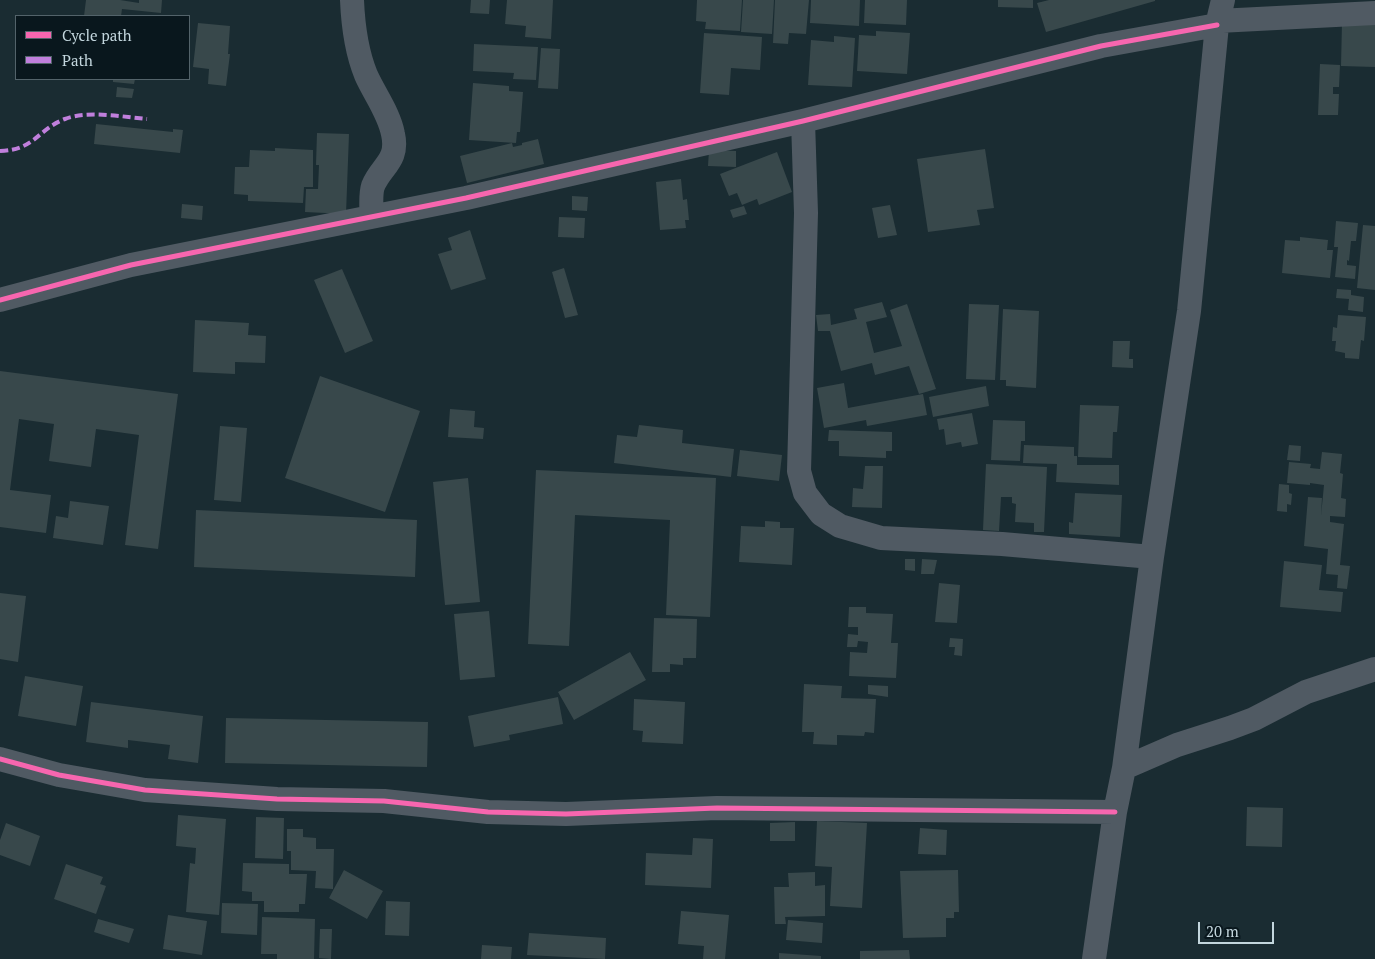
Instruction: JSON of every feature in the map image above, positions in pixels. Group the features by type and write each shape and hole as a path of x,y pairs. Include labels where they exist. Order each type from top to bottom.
{"street":[{"path":"352,0 352,12 359,51 366,74 389,120 394,136 393,155 387,167 378,175 372,188 371,216"},
{"path":"0,300 131,265 466,198 803,121 1219,15 1375,13"},
{"path":"1094,959 1115,812 1124,768 1152,556 1189,311 1219,15"},
{"path":"803,121 806,213 799,471 805,493 821,514 840,526 881,538 1002,544 1152,556"},
{"path":"1124,768 1177,745 1254,719 1306,692 1375,669"},
{"path":"0,759 59,775 145,790 277,799 384,801 488,812 566,814 717,808 1115,812"}],"building":[{"path":"86,0 120,0 139,3 139,0 162,0 161,13 122,9 121,15 84,15"},
{"path":"471,0 490,0 489,14 470,13"},
{"path":"507,0 553,0 551,39 525,37 526,26 505,24"},
{"path":"697,0 742,0 740,31 705,29 706,22 696,21"},
{"path":"743,0 774,0 772,34 741,32"},
{"path":"775,0 809,0 806,34 789,33 788,44 773,43"},
{"path":"811,0 860,0 859,26 810,23"},
{"path":"865,0 907,0 906,25 864,23"},
{"path":"998,0 1033,0 1033,8 998,7"},
{"path":"1049,0 1155,1 1046,32 1037,3"},
{"path":"1342,22 1375,23 1375,67 1341,66"},
{"path":"198,23 230,26 228,54 230,54 226,86 208,84 209,69 193,67"},
{"path":"876,31 910,33 907,74 857,71 859,35 876,36"},
{"path":"704,33 762,37 760,70 731,68 729,95 700,93"},
{"path":"834,36 855,38 852,87 808,85 811,40 834,42"},
{"path":"474,44 538,47 536,80 513,79 514,73 473,71"},
{"path":"541,48 560,49 558,89 538,88"},
{"path":"1320,64 1340,65 1339,87 1333,87 1333,94 1339,94 1338,115 1318,115"},
{"path":"113,80 135,80 134,84 113,82"},
{"path":"473,83 509,86 509,91 523,92 520,132 517,132 516,143 469,140"},
{"path":"117,87 134,89 132,98 116,97"},
{"path":"96,124 173,132 173,129 183,130 180,153 94,144"},
{"path":"317,133 349,134 346,214 305,212 306,189 318,189 319,165 316,165"},
{"path":"538,139 544,164 467,183 460,156 512,143 513,147"},
{"path":"275,148 313,150 313,187 304,187 303,203 248,201 248,195 234,194 235,167 249,167 250,150 275,151"},
{"path":"985,149 994,208 977,210 980,225 928,232 917,159"},
{"path":"709,150 736,151 736,167 708,166"},
{"path":"777,152 792,192 759,205 757,199 742,205 737,193 729,196 720,174"},
{"path":"681,179 683,200 687,199 689,220 685,220 686,228 660,230 656,182"},
{"path":"572,196 588,197 587,211 572,210"},
{"path":"182,204 203,206 202,220 181,218"},
{"path":"890,205 897,235 878,238 872,208"},
{"path":"744,206 747,214 733,218 730,210"},
{"path":"559,217 585,218 584,238 558,237"},
{"path":"1336,221 1358,223 1356,241 1351,241 1349,261 1347,260 1347,265 1356,266 1355,279 1335,277 1338,247 1334,247"},
{"path":"1363,225 1375,226 1375,290 1357,288"},
{"path":"470,230 486,279 451,290 438,254 452,250 448,238"},
{"path":"1300,237 1328,240 1327,250 1333,250 1330,278 1282,273 1285,240 1300,241"},
{"path":"564,268 578,315 565,318 552,272"},
{"path":"342,269 373,341 345,353 314,280"},
{"path":"1337,289 1351,290 1351,295 1364,297 1363,312 1348,310 1349,299 1336,298"},
{"path":"882,302 887,317 866,322 874,353 902,346 890,310 907,304 936,389 919,394 909,366 875,375 872,363 841,371 830,331 818,331 816,315 830,314 831,325 857,319 854,309"},
{"path":"969,304 999,305 995,380 966,379"},
{"path":"1003,309 1039,311 1036,388 1006,386 1006,380 1000,380"},
{"path":"1338,315 1366,317 1364,341 1361,340 1359,359 1345,358 1345,353 1335,351 1336,341 1332,341 1333,327 1337,328"},
{"path":"195,320 249,323 248,335 266,336 265,363 235,362 235,374 193,372"},
{"path":"1113,341 1130,341 1129,359 1133,359 1133,368 1112,367"},
{"path":"0,371 178,394 158,549 125,545 139,435 96,429 91,467 49,461 54,424 19,419 10,490 51,495 46,533 0,527"},
{"path":"320,376 420,411 385,512 285,478"},
{"path":"844,383 848,408 923,394 927,415 867,426 866,420 824,428 817,388"},
{"path":"986,386 989,406 933,417 929,397"},
{"path":"1080,405 1119,406 1117,432 1113,432 1112,458 1078,457"},
{"path":"450,409 475,411 474,427 484,428 483,439 448,437"},
{"path":"972,413 978,444 962,447 961,442 946,445 944,429 939,430 937,419"},
{"path":"993,420 1025,421 1025,441 1021,441 1020,461 991,460"},
{"path":"639,425 683,430 682,443 734,449 731,477 614,463 617,435 637,437"},
{"path":"220,426 247,428 241,502 214,500"},
{"path":"829,430 892,432 892,451 886,451 886,458 839,456 839,441 828,441"},
{"path":"1024,445 1074,447 1077,465 1119,465 1119,485 1056,482 1057,464 1023,463"},
{"path":"1289,445 1301,446 1300,461 1287,460"},
{"path":"740,450 782,455 779,481 737,476"},
{"path":"1322,452 1342,454 1340,473 1343,474 1341,498 1346,499 1345,517 1330,516 1330,522 1344,524 1340,565 1350,566 1347,589 1337,588 1338,575 1326,574 1328,549 1304,546 1308,497 1322,498 1321,516 1324,485 1287,483 1289,462 1311,464 1310,468 1320,469"},
{"path":"986,464 1047,467 1044,532 1034,532 1034,523 1015,522 1016,504 1012,503 1012,497 1001,497 999,531 983,530"},
{"path":"865,466 883,466 882,508 852,507 853,488 863,489"},
{"path":"536,470 716,478 710,617 666,615 670,520 575,515 569,646 528,644"},
{"path":"468,478 480,602 445,605 433,482"},
{"path":"1279,484 1289,485 1289,493 1292,494 1291,505 1287,504 1287,512 1277,511"},
{"path":"1075,493 1122,495 1120,537 1069,534 1069,522 1073,523"},
{"path":"70,501 109,506 103,545 53,538 56,516 68,518"},
{"path":"196,510 417,520 415,577 194,567"},
{"path":"765,521 780,522 780,528 794,528 792,565 739,562 741,526 765,527"},
{"path":"905,559 915,559 915,571 905,570"},
{"path":"922,559 937,560 934,574 921,574"},
{"path":"1284,561 1322,565 1319,590 1343,592 1341,612 1280,607"},
{"path":"939,583 960,585 957,623 935,622"},
{"path":"0,593 26,596 18,662 0,659"},
{"path":"849,607 866,607 866,613 893,614 891,643 898,643 896,678 849,676 850,652 867,653 868,642 858,641 857,647 847,647 848,634 858,635 858,627 848,627"},
{"path":"489,611 495,677 460,680 454,614"},
{"path":"654,618 697,619 696,658 683,658 683,665 670,664 670,672 652,672"},
{"path":"950,638 963,639 962,656 954,655 955,647 949,647"},
{"path":"630,652 646,680 574,720 558,692"},
{"path":"25,676 83,686 76,726 18,716"},
{"path":"804,684 842,686 841,698 876,699 874,733 865,732 864,736 837,735 837,745 813,744 814,732 802,732"},
{"path":"868,685 888,686 888,697 868,694"},
{"path":"558,697 563,724 509,735 510,740 474,747 468,716"},
{"path":"634,699 685,702 683,744 642,742 643,731 633,730"},
{"path":"91,702 203,716 198,763 168,759 170,745 128,740 128,748 86,742"},
{"path":"226,718 428,722 427,767 225,763"},
{"path":"1247,807 1283,808 1282,847 1246,846"},
{"path":"178,815 226,819 219,915 186,912 190,863 195,864 196,848 176,846"},
{"path":"256,817 284,818 283,859 255,858"},
{"path":"817,821 867,823 862,908 830,906 832,867 815,866"},
{"path":"795,822 795,841 770,841 770,823"},
{"path":"6,823 40,836 30,866 0,855 0,840"},
{"path":"920,828 947,830 946,855 918,854"},
{"path":"287,829 303,829 303,837 316,838 316,849 334,849 333,889 315,888 316,871 291,870 291,851 287,851"},
{"path":"693,838 713,839 711,888 645,885 646,853 692,855"},
{"path":"243,863 289,864 289,874 307,874 305,904 299,904 299,912 264,912 264,901 252,901 252,892 242,891"},
{"path":"66,864 103,877 100,884 106,886 96,914 54,899"},
{"path":"344,870 383,891 367,919 329,898"},
{"path":"958,870 959,912 954,912 954,918 946,918 946,937 903,938 900,871"},
{"path":"815,872 815,886 825,885 825,916 785,917 786,924 775,924 774,887 789,887 788,873"},
{"path":"386,901 410,902 409,936 385,935"},
{"path":"222,903 258,904 257,935 221,933"},
{"path":"681,911 729,915 725,959 703,959 704,946 678,944"},
{"path":"168,915 207,921 202,955 163,949"},
{"path":"262,917 315,919 314,959 277,959 277,954 261,954"},
{"path":"98,919 134,929 129,943 94,932"},
{"path":"788,920 823,923 822,943 786,940"},
{"path":"320,929 332,929 331,959 319,958"},
{"path":"529,933 606,938 605,959 527,955"},
{"path":"482,945 512,947 511,959 481,959"},
{"path":"909,950 910,959 860,959 860,951"},
{"path":"779,953 821,956 821,959 779,959"}],"marked path":[{"path":"0,151 21,147 56,123 74,116 106,115 147,119"}],"cycle path":[{"path":"0,300 131,265 466,198 803,121 1101,46 1217,25"},
{"path":"0,759 59,775 145,790 277,799 384,801 488,812 566,814 717,808 1115,812"}]}
